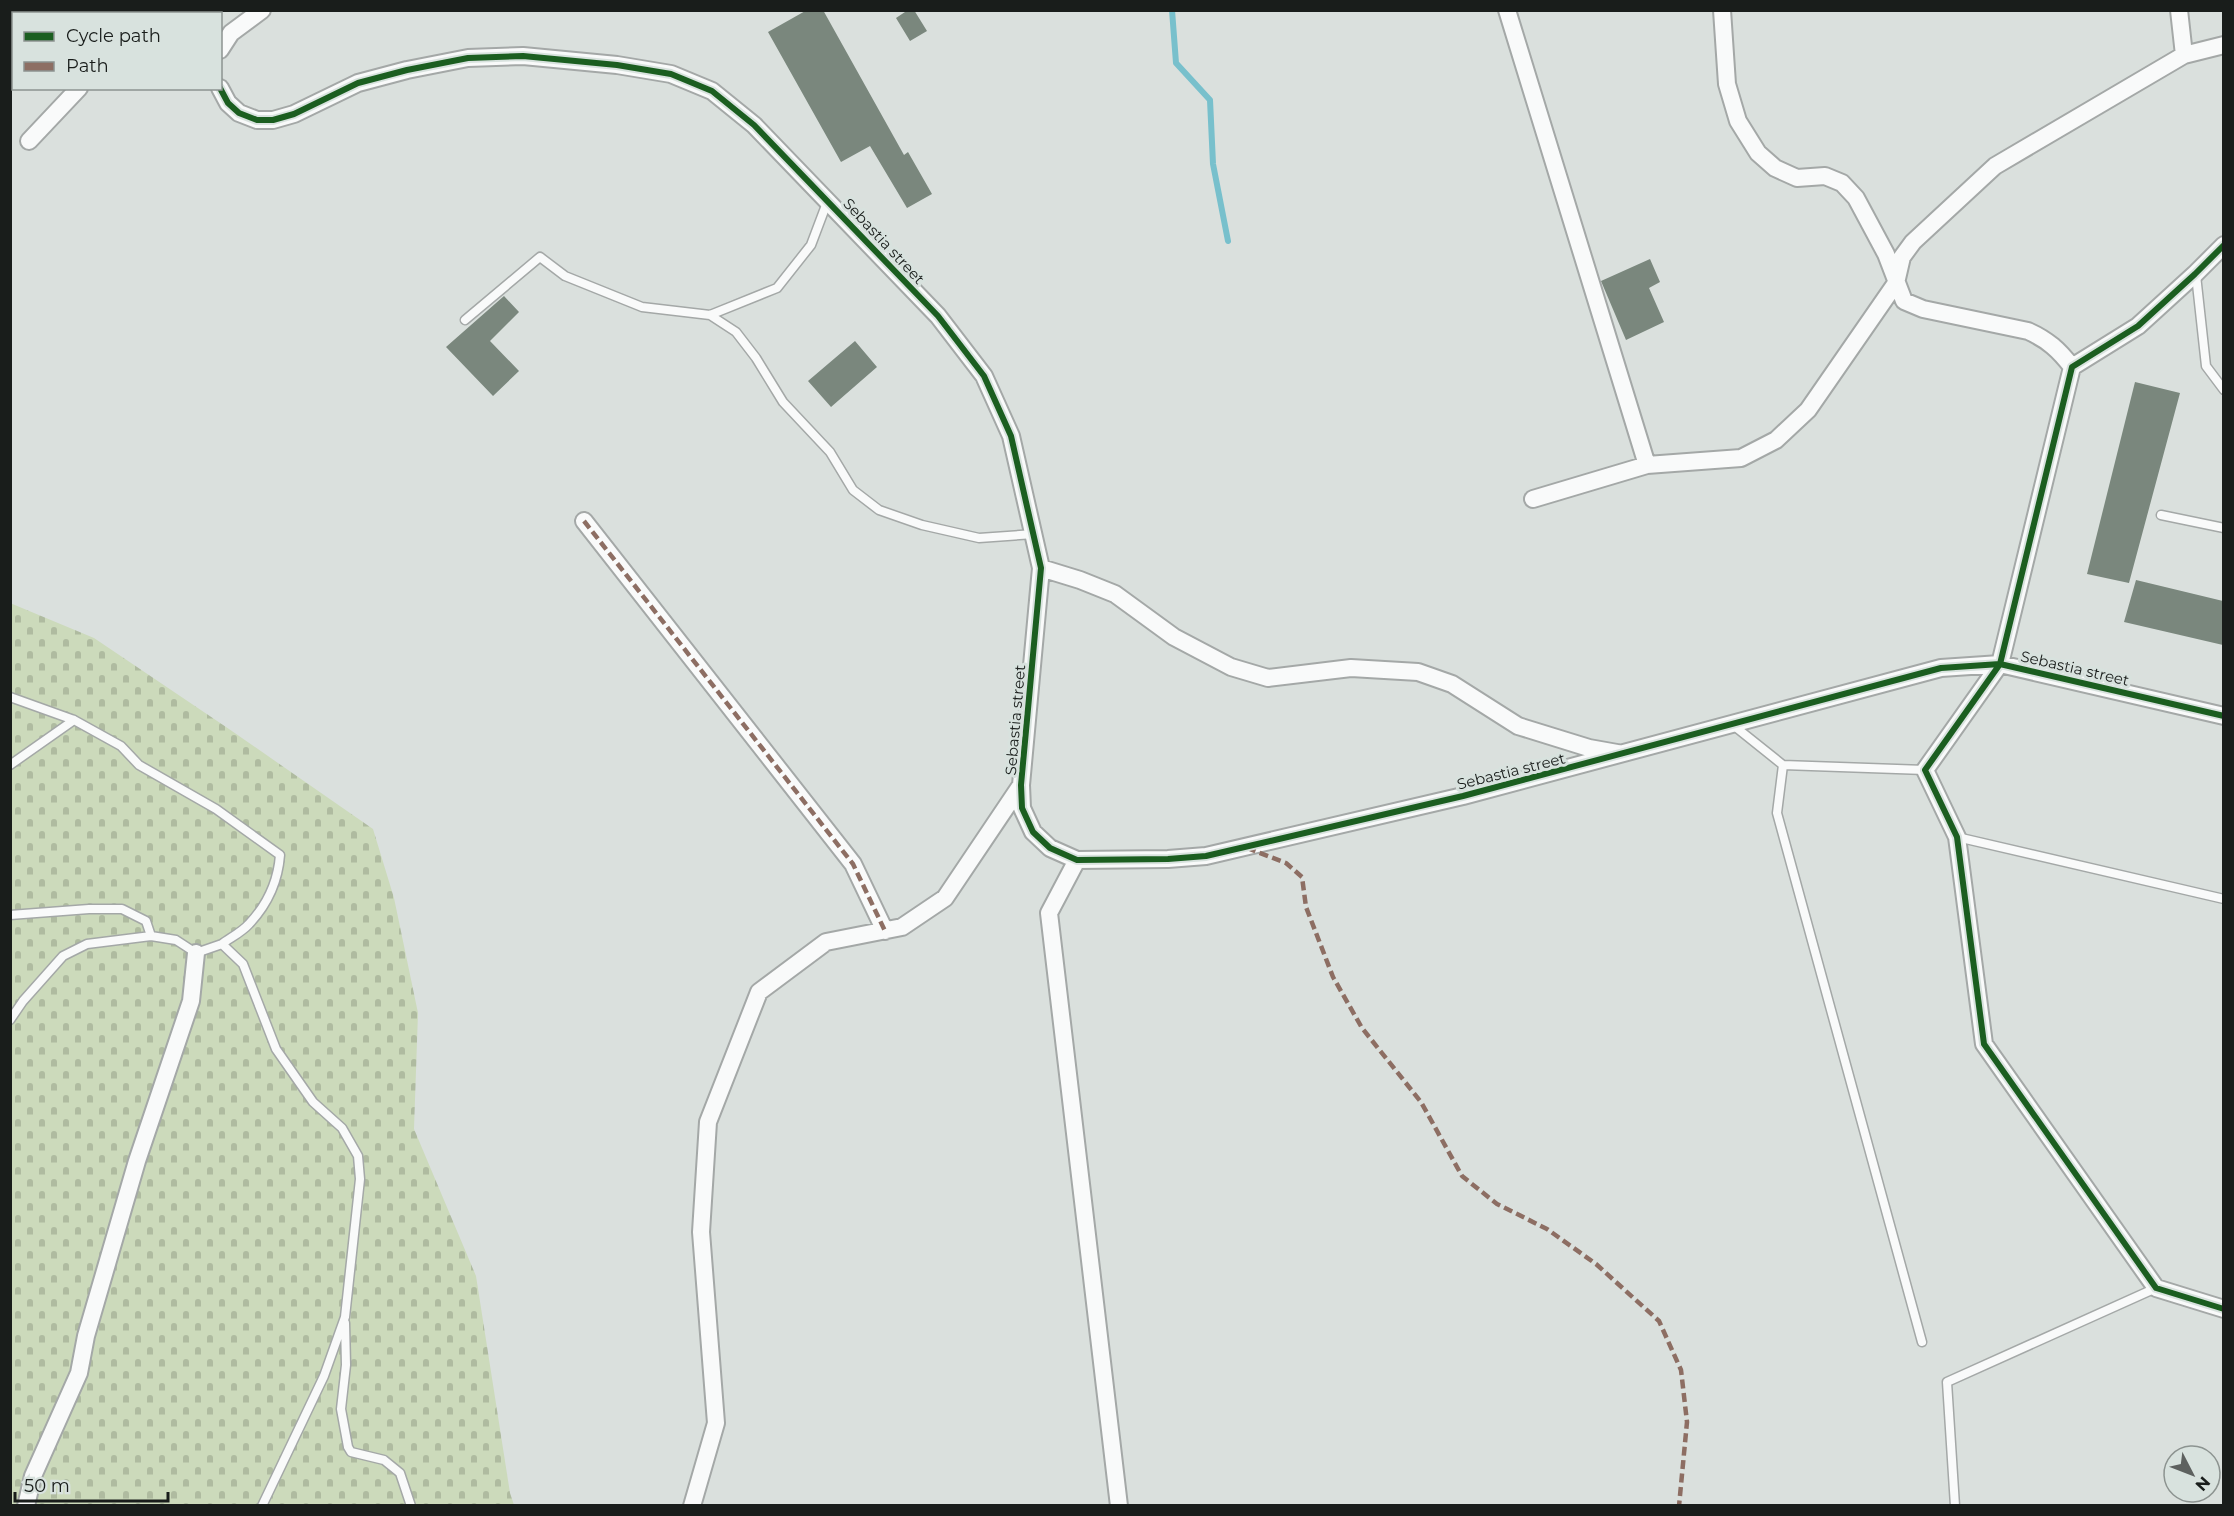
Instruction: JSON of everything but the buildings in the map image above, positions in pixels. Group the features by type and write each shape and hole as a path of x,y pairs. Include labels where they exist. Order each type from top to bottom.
{"street":[{"path":"222,47 231,33 262,10"},
{"path":"1507,10 1647,465"},
{"path":"1722,10 1727,84 1738,121 1758,153 1775,168 1797,178 1825,176 1842,183 1856,198 1886,254 1904,301 1923,309 2028,331 2056,347 2072,367"},
{"path":"2179,10 2184,55"},
{"path":"1533,499 1647,465 1741,458 1776,440 1808,410 1896,283 1902,257 1913,242 1995,166 2184,55 2223,45"},
{"name":"Sebastia street","path":"221,90 228,103 239,113 257,120 273,120 294,114 358,83 406,70 468,58 523,56 617,65 670,74 712,91 754,125 938,316 984,376 1011,436 1041,568 1022,807 1033,832 1050,848 1077,860 1168,859 1206,856 1463,796 1941,668 2000,664 2223,716"},
{"path":"29,141 77,90"},
{"path":"2223,245 2196,274 2138,326 2072,367 2000,664 1925,770 1957,837 1984,1044 2156,1288 2223,1309"},
{"path":"584,521 853,864 885,931"},
{"path":"1041,568 1115,594 1174,637 1231,667 1268,678 1351,668 1418,672 1452,684 1518,726 1589,748 1624,754"},
{"path":"692,1506 716,1423 701,1232 708,1122 759,992 826,942 902,927 945,898 1022,785"},
{"path":"1077,860 1049,913 1119,1506"},
{"path":"26,1506 33,1476 79,1373 86,1336 134,1172 191,1001 196,953"}],"lane":[{"path":"710,315 777,288 811,245 828,200"},
{"path":"465,320 540,257 565,276 642,307 710,315 736,332 756,358 783,402 830,452 853,490 879,510 922,525 979,538 1034,534"},
{"path":"2196,274 2206,366 2223,390"},
{"path":"2161,515 2223,528"},
{"path":"10,697 74,720 121,746 139,765 216,809 280,855 279,872 268,899 248,925 222,944 196,953 176,940 151,936 87,944 63,956 23,1001 10,1020"},
{"path":"10,765 74,720"},
{"path":"1733,725 1783,765 1925,770"},
{"path":"1783,765 1777,813 1922,1342"},
{"path":"1957,837 2223,899"},
{"path":"10,915 122,909 146,921 151,936"},
{"path":"222,944 243,964 276,1049 313,1102 342,1128 358,1156 360,1179 345,1317 346,1365 341,1409 351,1452 384,1460 400,1473 411,1506"},
{"path":"1954,1506 1947,1382 2156,1288"},
{"path":"262,1506 324,1376 345,1317"}],"green space":[{"path":"10,603 94,638 373,829 394,898 418,1013 414,1129 476,1276 510,1493 514,1505 11,1505"}],"waterway":[{"path":"1172,10 1176,63 1210,100 1213,164 1228,241"}],"marked path":[{"path":"584,521 853,864 885,931"},
{"path":"1247,848 1286,863 1302,877 1306,907 1333,977 1362,1028 1421,1102 1462,1176 1497,1204 1547,1229 1596,1264 1659,1321 1681,1370 1687,1422 1679,1506"}],"cycle path":[{"path":"221,90 228,103 239,113 257,120 273,120 294,114 358,83 407,70 468,58 523,56 617,65 671,74 712,91 754,125 938,316 984,376 1011,436 1041,568 1021,785 1022,808 1033,832 1050,848 1077,860 1168,859 1206,856 1463,796 1941,668 2000,664 2224,716"},
{"path":"2224,245 2138,326 2072,367 2000,664 1925,770 1957,837 1984,1044 2156,1288 2224,1309"}]}
